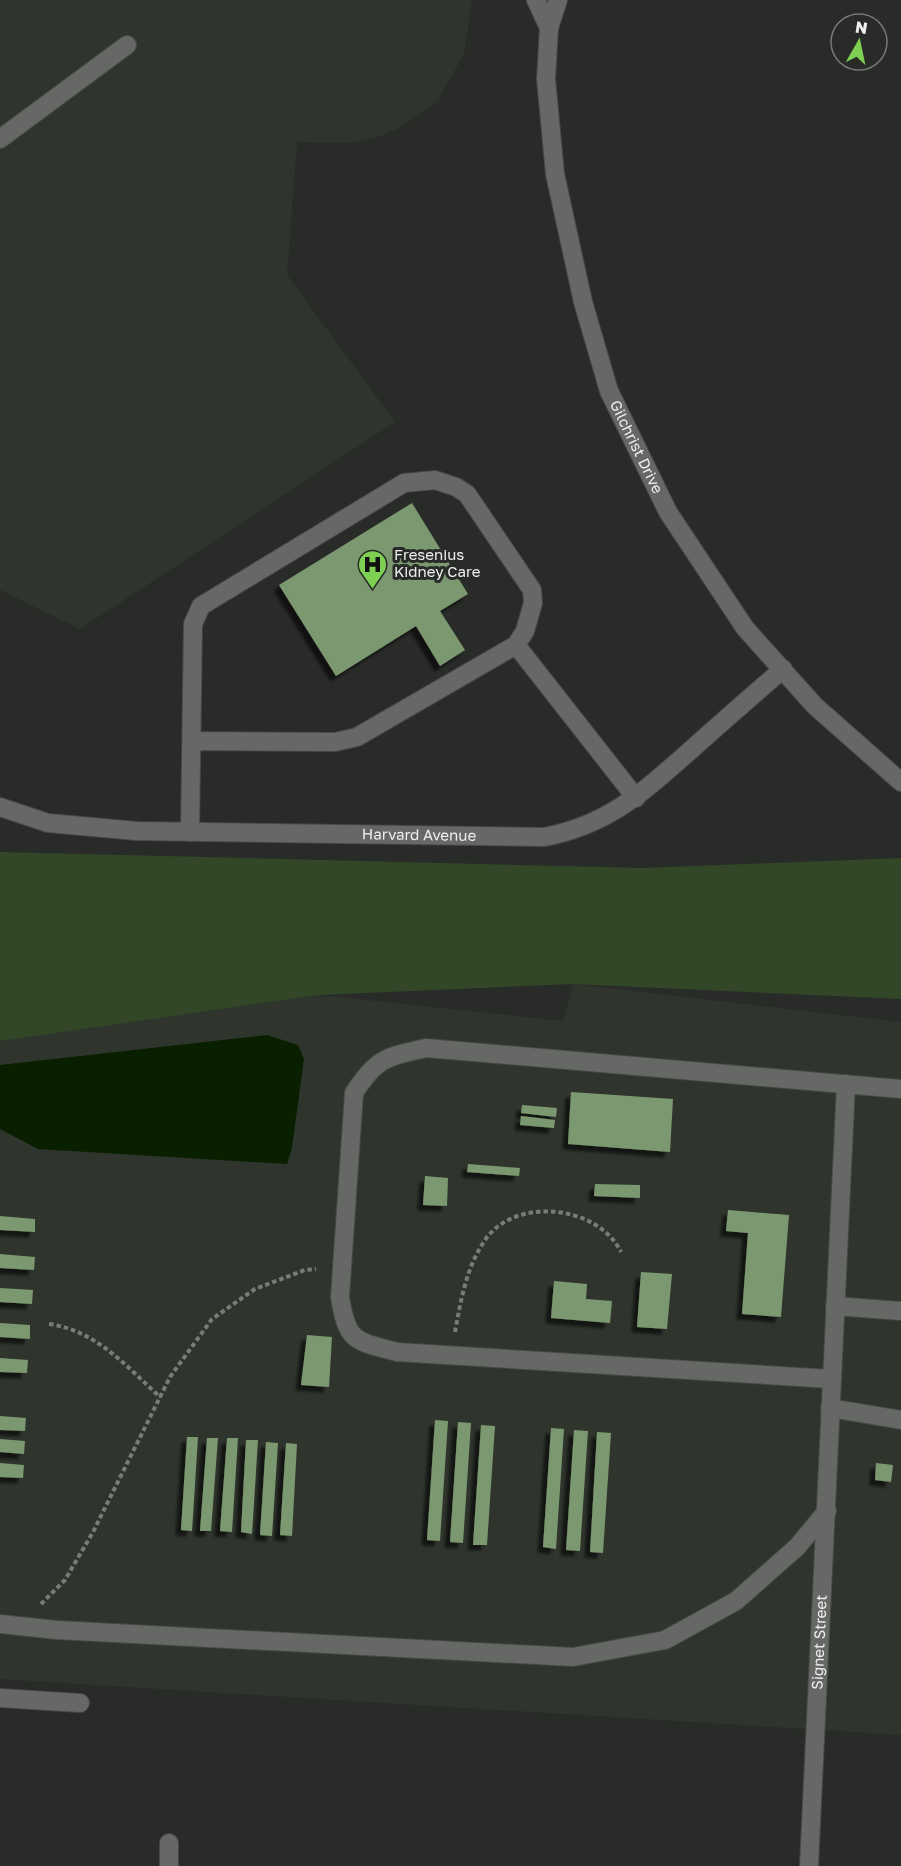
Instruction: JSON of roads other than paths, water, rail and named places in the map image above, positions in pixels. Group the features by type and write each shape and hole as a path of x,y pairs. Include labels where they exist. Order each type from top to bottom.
{"street":[{"name":"Gilchrist Drive","path":"536,0 549,28"},
{"name":"Gilchrist Drive","path":"558,0 549,28 546,79 555,174 583,302 609,390 668,512 745,628 815,706 901,782"},
{"path":"0,139 128,45"},
{"path":"190,832 193,624 201,606 404,483 435,480 445,482 467,494 532,590 531,618 516,645 357,737 346,741 192,741"},
{"path":"516,645 636,798"},
{"name":"Harvard Avenue","path":"0,807 48,823 72,827 190,832 544,837 571,832 593,824 636,798 783,669"},
{"path":"831,1379 397,1352 361,1342 344,1326 340,1297 354,1093 366,1074 383,1058 426,1048 901,1089"},
{"name":"Signet Street","path":"809,1866 846,1084"},
{"path":"835,1306 901,1311"},
{"path":"830,1414 901,1420"},
{"path":"0,1624 573,1657 665,1640 736,1601 797,1548 827,1511"},
{"path":"0,1698 80,1703"},
{"path":"169,1843 169,1866"}],"place":[{"name":"Fresenius Kidney Care","path":"373,590"}]}
